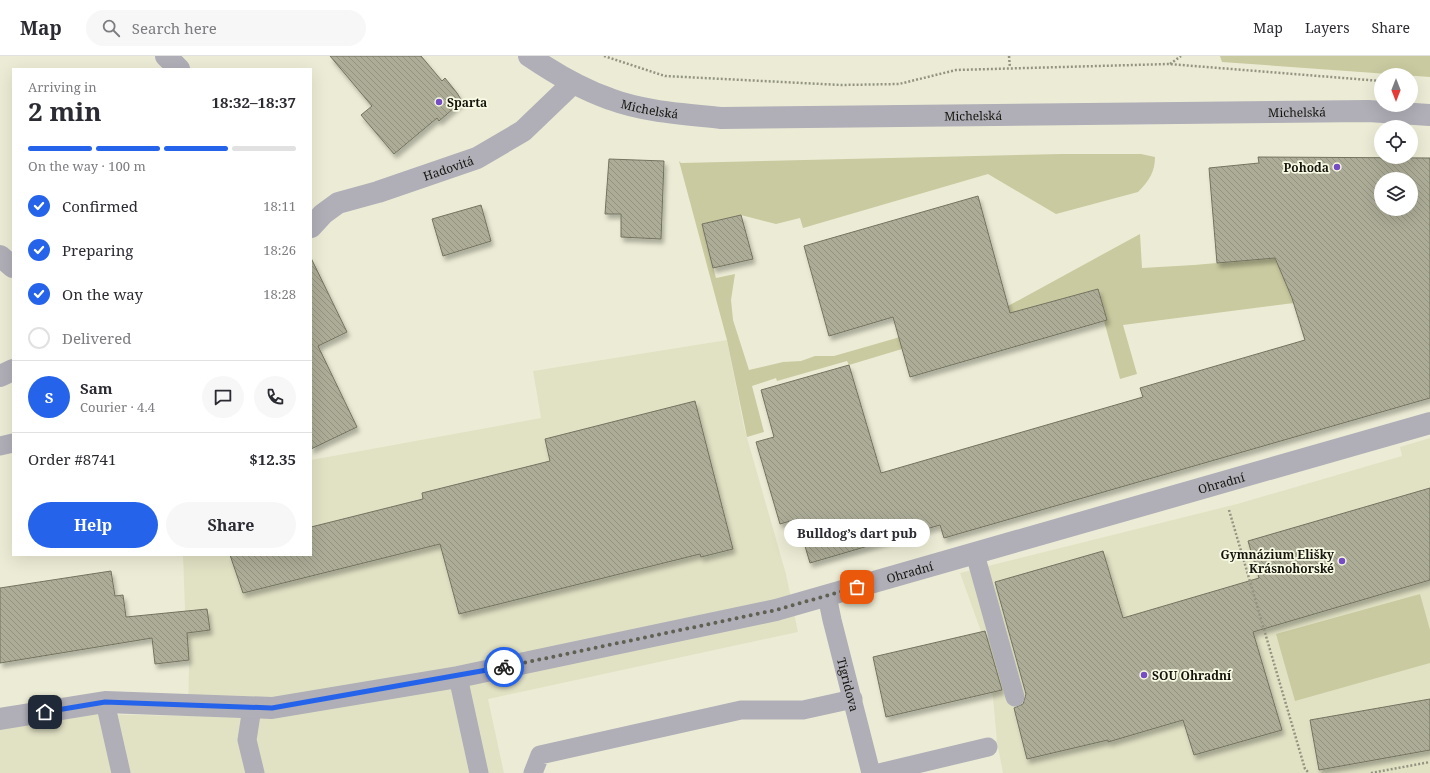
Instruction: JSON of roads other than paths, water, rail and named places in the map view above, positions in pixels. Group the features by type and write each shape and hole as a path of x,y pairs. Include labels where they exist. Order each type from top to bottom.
{"street":[{"path":"166,56 178,68"},
{"name":"Michelská","path":"529,56 573,83 610,100 646,109 721,118 1360,111 1430,115"},
{"name":"Hadovitá","path":"315,214 338,203 378,192 477,158 523,131 573,83"},
{"path":"0,256 12,266"},
{"path":"0,376 12,370"},
{"name":"Ohradní","path":"0,719 105,702 272,708 458,677 776,610 1430,423"}],"lane":[{"path":"0,446 12,443"},
{"path":"974,554 1015,697"},
{"name":"Tigridova","path":"827,596 871,773"},
{"path":"458,677 479,773"},
{"path":"533,773 540,755 742,710 803,710 853,699"},
{"path":"105,702 121,773"},
{"path":"252,708 248,740 255,773"},
{"path":"879,773 988,747"}],"place":[{"name":"Sparta","path":"439,102"},
{"name":"Pohoda","path":"1337,167"},
{"name":"Gymnázium Elišky Krásnohorské","path":"1342,561"},
{"name":"Bulldog’s dart pub","path":"857,587"},
{"name":"SOU Ohradní","path":"1144,675"}]}
